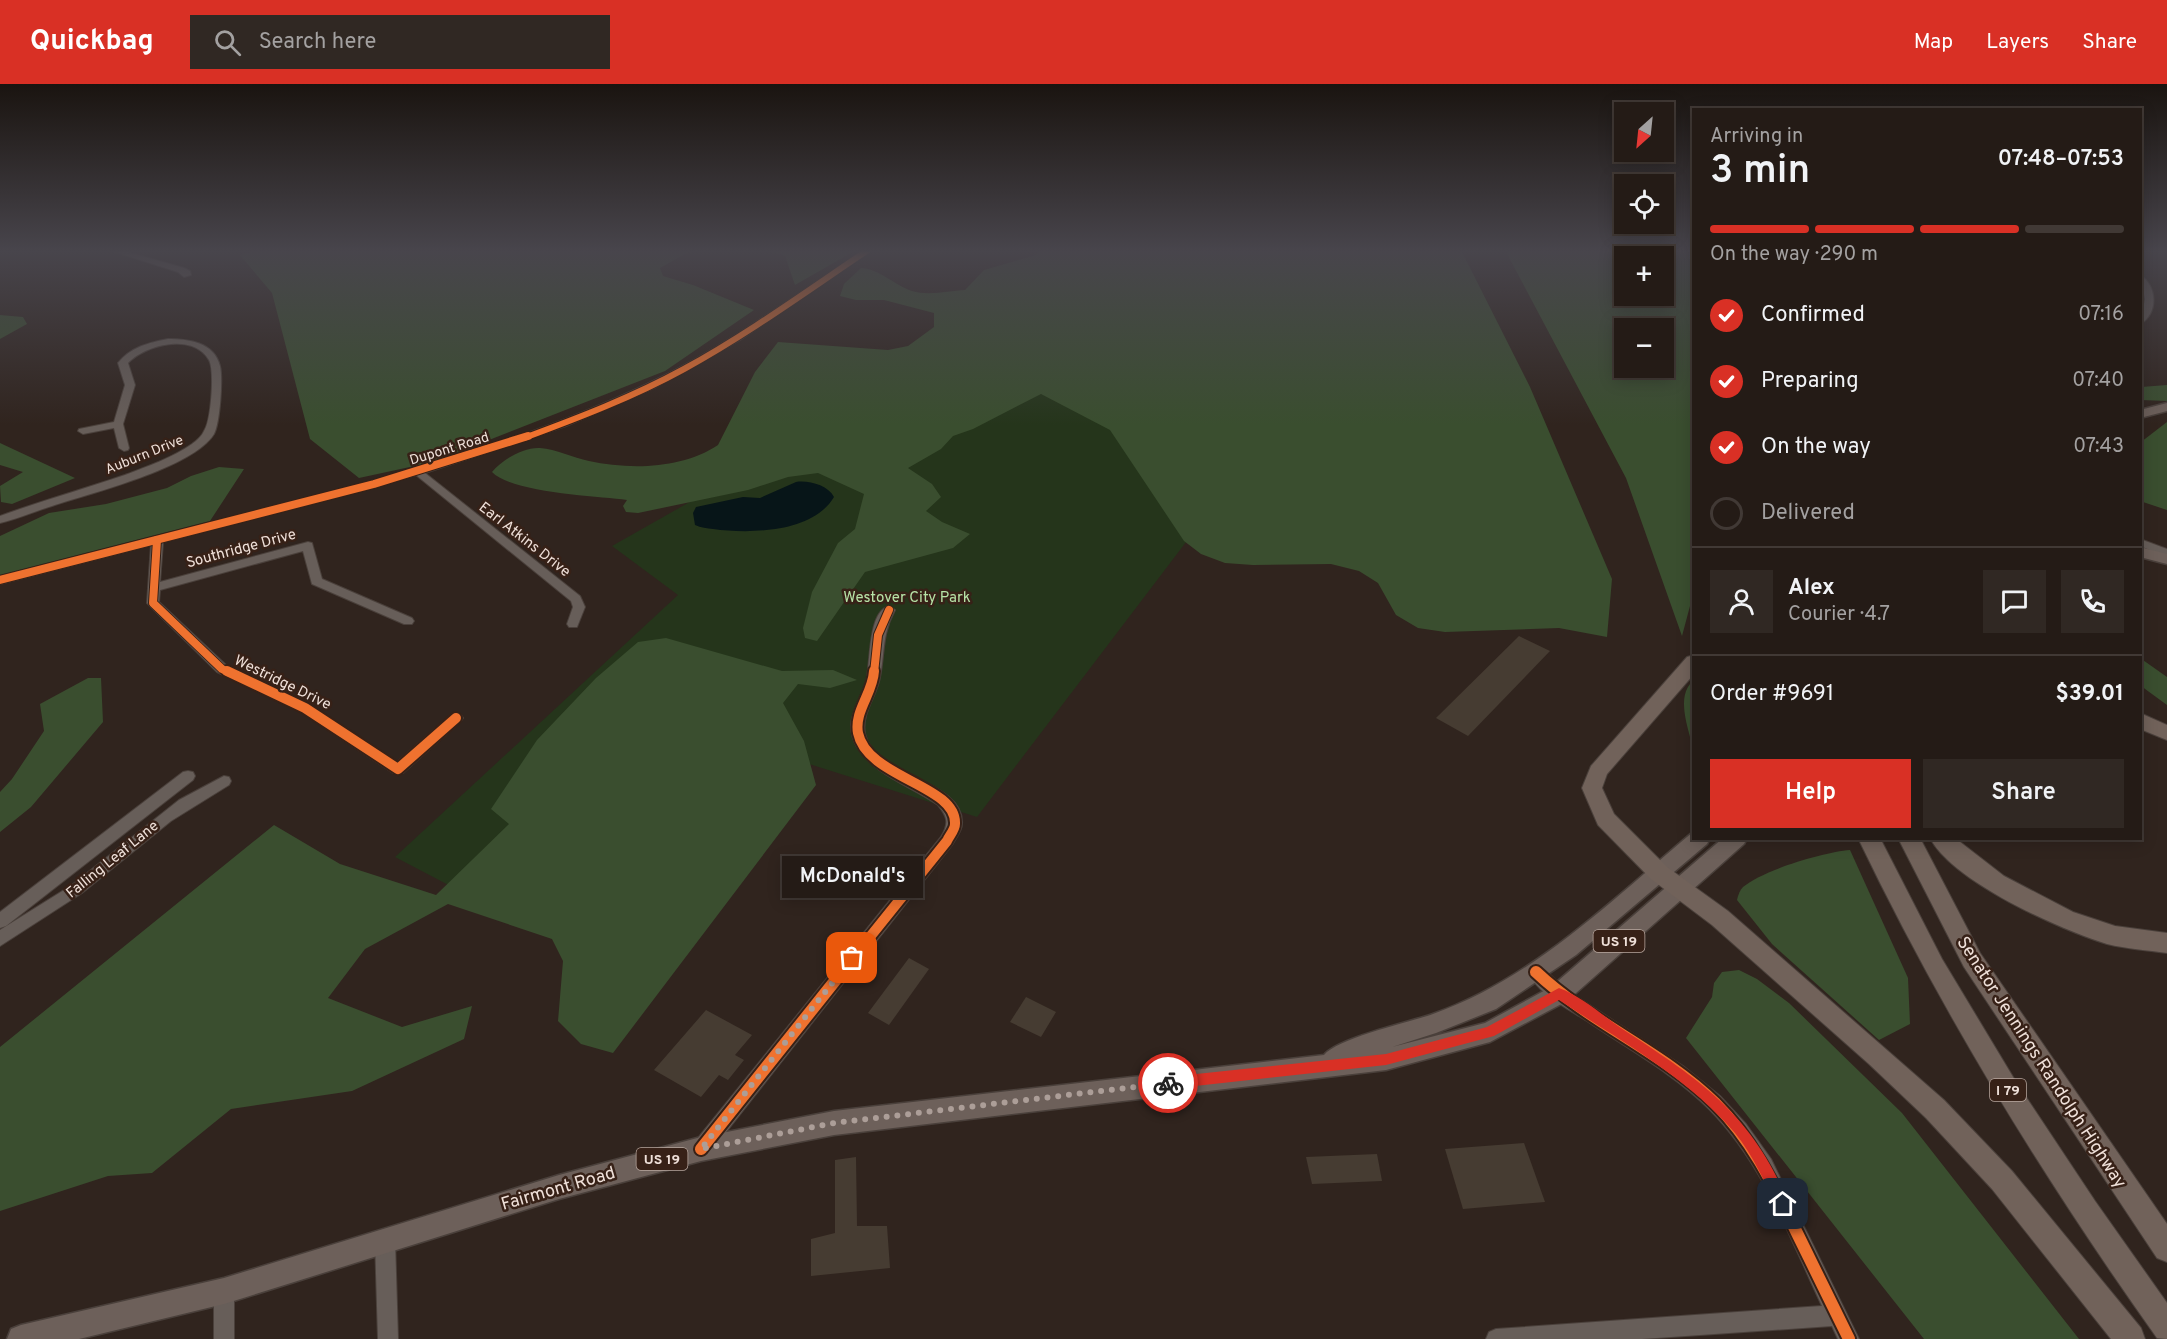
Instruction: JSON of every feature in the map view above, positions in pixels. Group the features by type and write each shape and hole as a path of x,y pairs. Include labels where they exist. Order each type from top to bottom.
{"highway":[{"path":"1692,663 1598,771 1592,788 1606,819 1659,873 1720,918 1935,1109 2002,1180 2130,1339"},
{"path":"2142,712 2155,725"},
{"name":"I 79","path":"1870,840 1894,891 1978,1043 2073,1194 2167,1328"},
{"name":"Senator Jennings Randolph Highway","path":"1910,840 1972,960 2167,1248"},
{"path":"1943,840 1988,878 2041,908 2108,934 2167,943"}],"main road":[{"path":"2142,413 2167,407"},
{"path":"2142,553 2167,559"},
{"name":"Fairmont Road","path":"1321,1065 1371,1043 1436,1023 1488,1002 1536,972 1698,840"},
{"name":"Fairmont Road","path":"21,1339 75,1333 224,1291 559,1187 701,1149 834,1123 1386,1059 1490,1032 1559,994 1735,840"}],"street":[{"name":"Dupont Road","path":"0,580 434,468 555,427 655,384 725,345 780,309"},
{"name":"Auburn Drive","path":"0,519 155,467 201,444 211,429 217,377 214,359 206,350 193,344 174,341 155,344 128,357 123,363 130,385 118,424 124,448"},
{"path":"83,431 118,424"},
{"path":"434,468 436,485"},
{"name":"Earl Atkins Drive","path":"419,472 428,482 436,485 451,500 576,599 579,607 573,624"},
{"name":"Westridge Drive","path":"157,540 153,603 222,669 305,708 398,769 456,718"},
{"path":"2142,543 2167,553"},
{"name":"Southridge Drive","path":"155,587 308,546 316,581 408,621"},
{"path":"701,1149 947,841 955,826 953,814 943,798 892,774 872,758 861,742 859,712 873,677 878,628 889,610"},
{"path":"0,921 189,776"},
{"name":"Falling Leaf Lane","path":"0,939 76,889 168,813 197,794 224,782"},
{"path":"1536,972 1559,994 1677,1072 1714,1102 1740,1130 1764,1165 1849,1339"},
{"path":"385,1240 388,1339"},
{"path":"224,1291 224,1339"},
{"path":"1496,1339 1630,1335 1837,1315"}],"green space":[{"path":"276,309 754,310 665,371 433,462 359,478 310,439"},
{"path":"917,309 1490,309 1530,387 1612,579 1607,637 1559,628 1445,632 1418,628 1396,615 1378,583 1359,571 1331,564 1225,563 1201,554 1184,541 1110,430 1041,394 973,429 953,436 941,449 908,468 932,484 941,497 926,511 942,522 970,534 953,548 865,572 817,641 805,638 803,628 812,592 838,543 855,529 864,494 818,473 788,477 748,490 638,513 626,512 623,506 627,500 536,489 517,485 492,472 513,455 533,448 552,450 583,460 621,466 655,465 688,459 718,445 755,372 778,342 888,350 908,346 934,327 934,313"},
{"path":"1536,309 1692,309 1692,598 1682,636 1626,478"},
{"path":"0,315 23,317 27,324 0,339"},
{"name":"Westover City Park","path":"972,342 1326,358 977,817 749,745 569,948 395,857 678,595 612,546"},
{"path":"2167,385 2167,401 2142,400 2142,387"},
{"path":"2167,422 2167,510 2142,502 2142,441"},
{"path":"0,443 75,478 12,504 1,502 0,486 23,472 0,465"},
{"path":"219,467 244,469 210,521 0,575 0,536 49,513 106,504 167,488 191,476"},
{"path":"666,638 782,671 833,670 857,680 830,688 798,684 783,703 804,741 816,785 613,1053 581,1044 558,1021 563,961 552,939 448,904 365,949 328,998 402,1027 472,1006 464,1039 352,1091 231,1109 152,1173 108,1176 0,1211 0,1047 274,825 340,864 436,895 509,824 491,809 537,740 596,678 638,642"},
{"path":"2142,659 2167,677 2167,705 2142,687"},
{"path":"88,678 101,678 103,722 31,807 0,832 0,792 12,779 44,731 40,704"},
{"path":"1692,682 1692,745 1684,704 1688,687"},
{"path":"1850,850 1908,978 1910,1024 1879,1040 1772,944 1737,900 1743,887 1764,874 1810,858"},
{"path":"1739,970 1757,979 1789,1003 1902,1113 2079,1339 1924,1339 1686,1038 1712,997 1714,983 1722,972"}],"shaded area":[{"path":"796,482 817,484 827,489 834,497 824,509 811,518 779,528 762,531 728,531 695,525 693,513 696,507 743,497 760,498"}],"building":[{"path":"1519,636 1550,651 1468,736 1436,718"},
{"path":"909,958 929,969 889,1025 868,1013"},
{"path":"1026,997 1056,1012 1041,1037 1010,1022"},
{"path":"706,1010 752,1035 735,1055 744,1060 728,1080 719,1075 701,1097 654,1070"},
{"path":"1524,1143 1545,1202 1463,1209 1445,1149"},
{"path":"1377,1154 1382,1181 1312,1184 1306,1157"},
{"path":"856,1157 857,1226 887,1226 890,1268 811,1276 811,1239 835,1233 835,1160"}],"cycle path":[{"path":"0,580 374,484 516,441 653,385 709,355 781,309"},
{"path":"157,540 153,603 222,669 305,708 398,769 456,718"},
{"path":"701,1149 947,841 955,824 952,811 943,801 883,766 870,755 858,733 859,716 874,676 878,635 889,610"},
{"path":"1536,972 1559,994 1677,1072 1714,1102 1740,1130 1764,1165 1849,1339"}],"way so far":[{"path":"852,958 701,1149 834,1123 1168,1083"}],"place":[{"name":"McDonald's","path":"852,958"}],"route":[{"path":"1168,1083 1386,1059 1490,1032 1559,994 1677,1072 1714,1102 1740,1130 1764,1165 1783,1204"}]}
